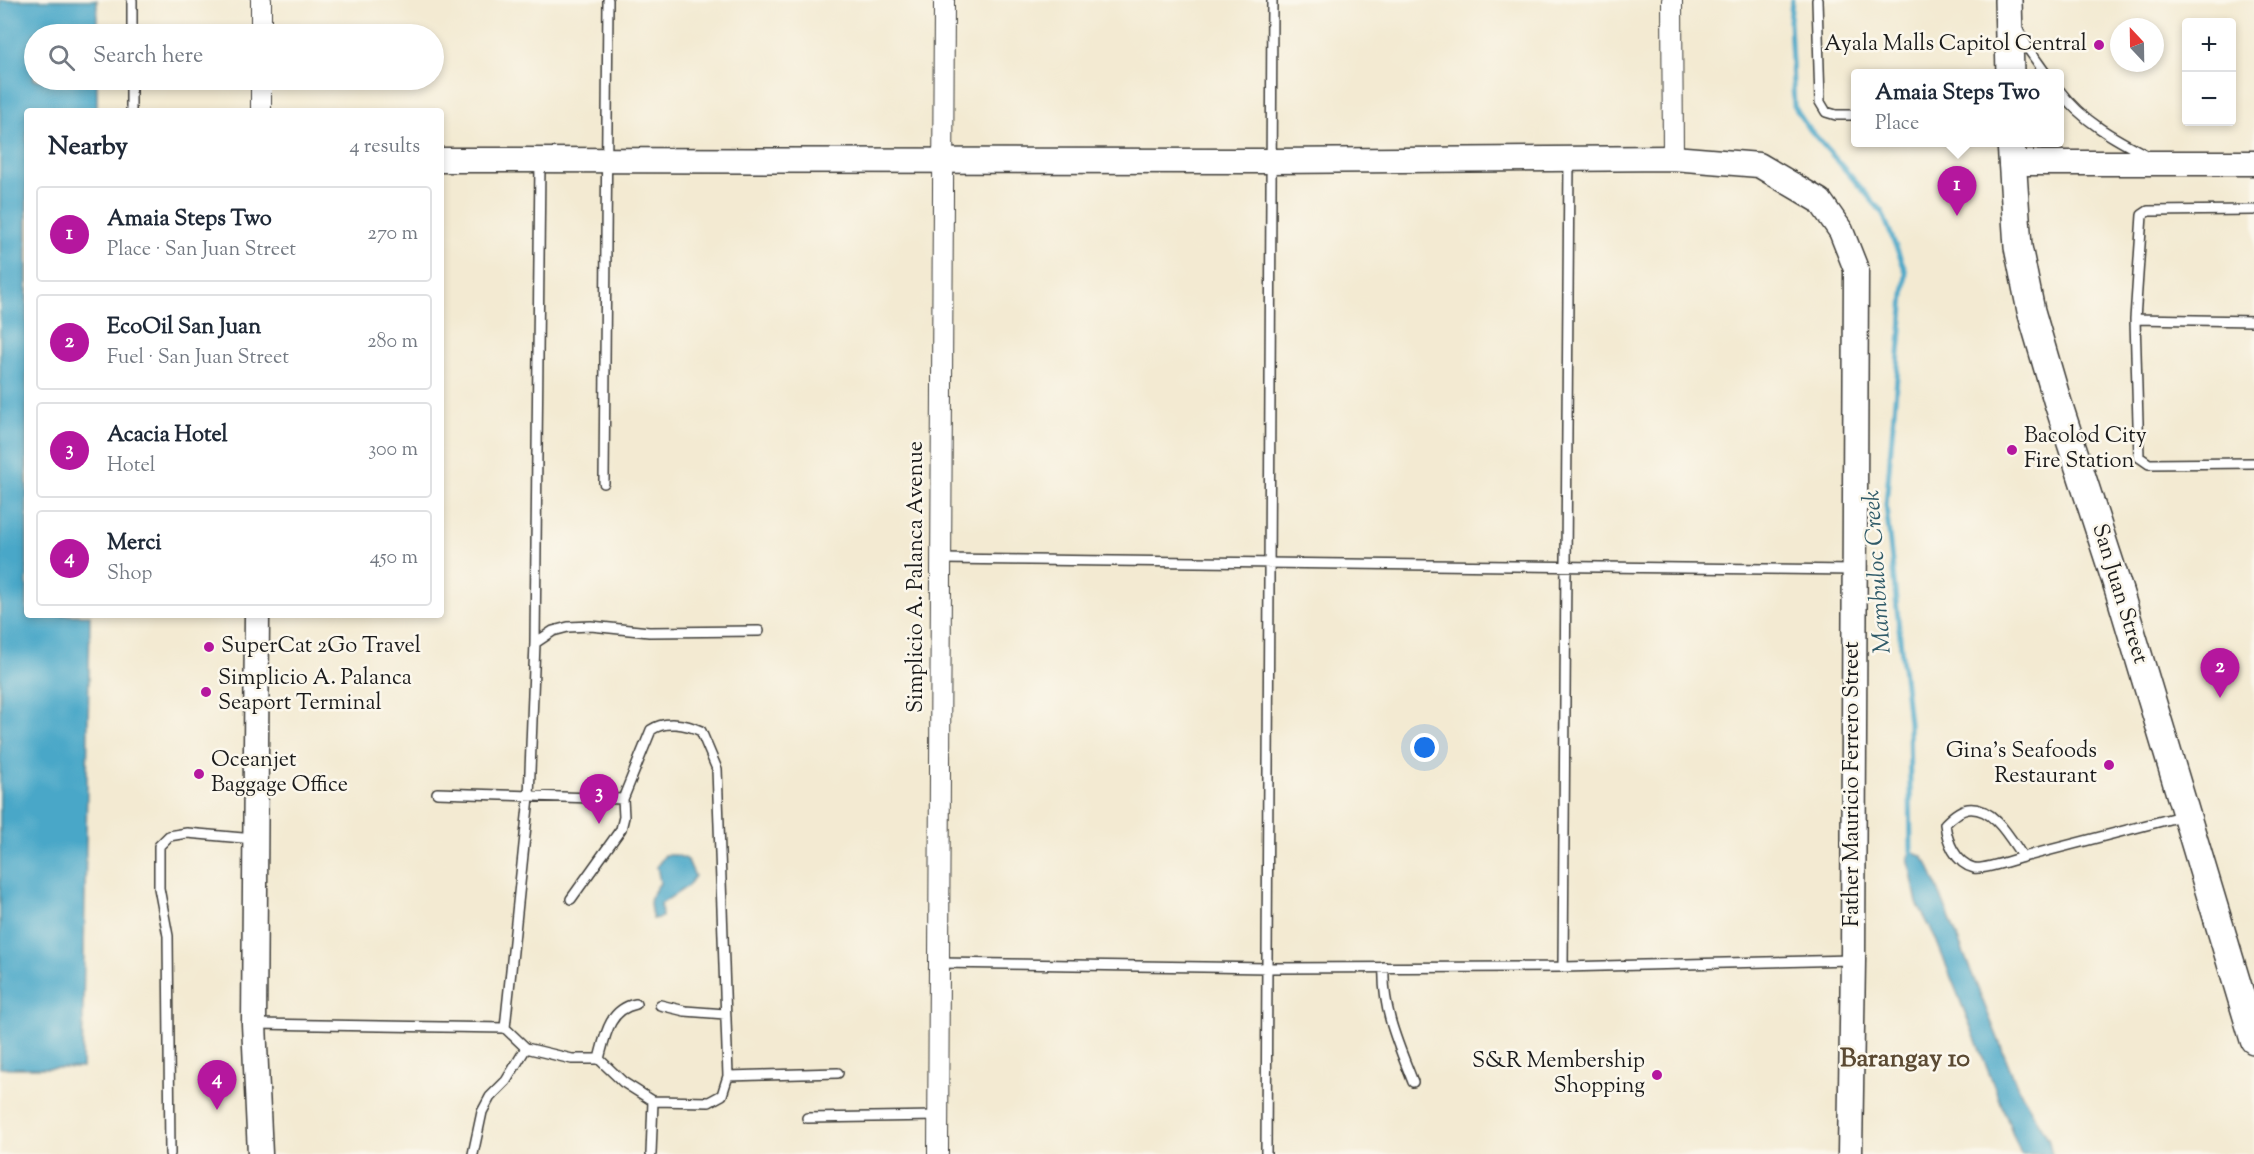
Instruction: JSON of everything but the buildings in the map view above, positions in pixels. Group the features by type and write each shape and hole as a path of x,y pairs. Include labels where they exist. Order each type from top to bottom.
{"main road":[{"path":"2008,4 2010,69"},
{"name":"San Juan Street","path":"2011,153 2018,247 2031,311 2057,400 2119,591 2254,1040"}],"street":[{"path":"261,0 261,24"},
{"name":"Simplicio A. Palanca Avenue","path":"938,1154 944,0"},
{"path":"444,160 1271,161 1673,158 1672,0"},
{"path":"261,90 261,108"},
{"path":"2011,153 2161,163 2254,163"},
{"name":"Father Mauricio Ferrero Street","path":"1673,158 1759,165 1820,201 1840,231 1856,269 1850,1154"},
{"path":"257,618 254,1024 260,1154"}],"lane":[{"path":"132,0 132,24"},
{"path":"604,483 608,0"},
{"path":"1266,1154 1272,0"},
{"path":"1817,0 1820,102 1826,112 1836,116 1851,115"},
{"path":"2008,4 2029,50 2042,69"},
{"path":"131,90 131,108"},
{"path":"2064,97 2103,133 2161,163"},
{"path":"1563,967 1569,158"},
{"path":"506,1028 529,797 536,644 540,160"},
{"path":"2254,210 2148,211 2142,215 2135,319 2139,458 2149,464 2254,463"},
{"path":"2135,319 2254,321"},
{"path":"941,559 1854,570"},
{"path":"536,644 553,632 568,627 591,626 648,632 759,631"},
{"path":"254,1024 506,1028 526,1048 572,1059 600,1059 623,1082 653,1101 709,1102 722,1095 728,1076 717,769 701,731 688,725 664,724 651,730 622,799 624,817 621,829 571,899"},
{"path":"437,793 622,799"},
{"path":"2023,857 2006,833 1987,813 1969,808 1957,813 1945,824 1947,839 1953,850 1964,863 1974,868 2023,857 2187,814"},
{"path":"170,1154 168,936 159,888 159,846 169,836 187,833 255,839"},
{"path":"939,963 1268,968 1563,967 1853,960"},
{"path":"1384,967 1385,1004 1391,1027 1413,1082"},
{"path":"600,1059 611,1019 625,1007 636,1004"},
{"path":"660,1005 685,1011 725,1014"},
{"path":"473,1154 482,1112 490,1097 506,1081 526,1048"},
{"path":"728,1076 838,1072"},
{"path":"651,1154 653,1101"},
{"path":"807,1118 938,1116"}],"water":[{"path":"0,0 97,0 97,24 24,24 24,90 97,90 97,108 24,108 24,618 90,618 82,1068 0,1068"},
{"path":"1910,852 1922,856 1928,864 2017,1086 2048,1138 2052,1154 2021,1154 1935,937 1917,903 1908,858"},
{"path":"665,855 676,855 687,859 695,876 688,886 661,904 662,917 653,919 650,900 660,883 657,866"}],"waterway":[{"name":"Mambuloc Creek","path":"1792,0 1790,21 1794,106 1806,125 1882,212 1906,272 1886,505 1909,723 1911,851 1915,859"}],"place":[{"name":"Ayala Malls Capitol Central","path":"2099,45"},
{"name":"Amaia Steps Two","path":"1957,216"},
{"name":"Bacolod City Fire Station","path":"2012,450"},
{"name":"SuperCat 2Go Travel","path":"209,647"},
{"name":"Simplicio A. Palanca Seaport Terminal","path":"206,692"},
{"name":"EcoOil San Juan","path":"2220,698"},
{"name":"Gina's Seafoods Restaurant","path":"2109,765"},
{"name":"Oceanjet Baggage Office","path":"199,774"},
{"name":"Acacia Hotel","path":"599,824"},
{"name":"S&R Membership Shopping","path":"1657,1075"},
{"name":"Merci","path":"217,1110"}],"district":[{"name":"Barangay 10","path":"1905,1059"}]}
